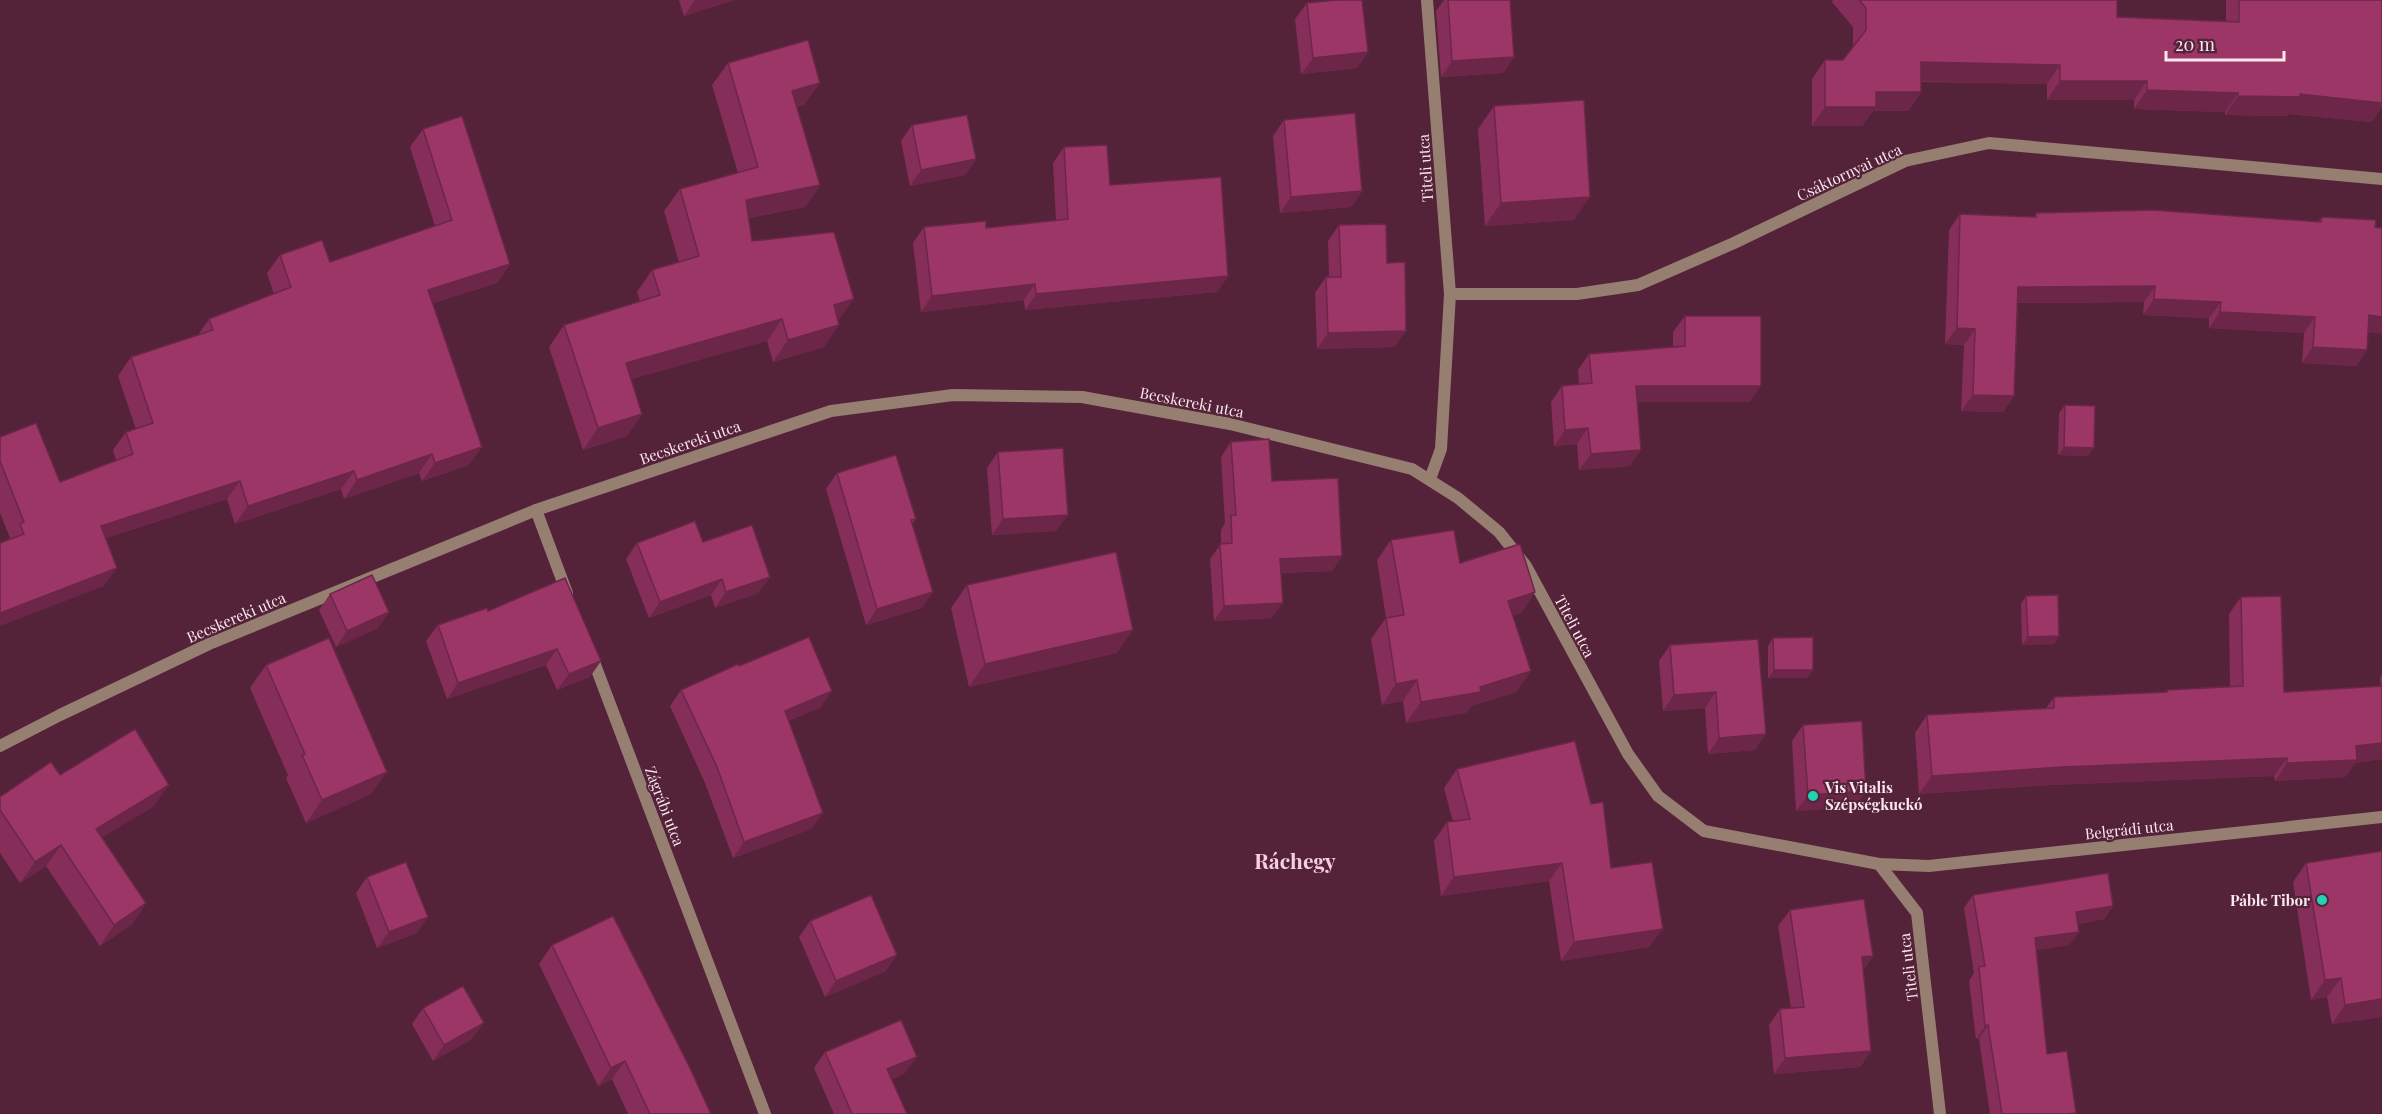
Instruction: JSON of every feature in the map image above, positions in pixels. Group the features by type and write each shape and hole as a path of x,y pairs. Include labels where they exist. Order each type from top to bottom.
{"street":[{"name":"Titeli utca","path":"1427,0 1450,294 1441,449 1430,479 1458,498 1499,532 1526,566 1628,754 1658,796 1704,831 1879,864 1917,913 1940,1114"},
{"name":"Csáktornyai utca","path":"1450,294 1577,294 1638,285 1734,243 1905,161 1989,143 2382,179"},
{"name":"Becskereki utca","path":"0,746 209,644 536,510 831,411 952,395 1082,397 1230,424 1412,469 1430,479"},
{"path":"536,510 573,609"},
{"name":"Zágrábi utca","path":"586,642 765,1114"},
{"name":"Belgrádi utca","path":"1879,864 1929,866 2382,817"}],"building":[{"path":"1362,0 1368,52 1313,58 1307,3"},
{"path":"1448,0 1510,0 1514,57 1452,61"},
{"path":"1859,0 2117,0 2117,17 2239,22 2239,0 2382,0 2382,103 2300,94 2300,97 2238,96 2238,93 2147,90 2147,81 2060,81 2060,65 1921,62 1921,92 1876,92 1876,107 1825,107 1825,60 1843,60 1866,30 1866,8"},
{"path":"808,40 820,83 792,91 820,185 746,200 752,241 834,232 854,299 834,305 839,325 788,340 782,319 626,363 642,414 598,428 564,325 660,295 652,270 699,256 680,189 758,167 728,63"},
{"path":"1584,100 1590,197 1501,203 1494,106"},
{"path":"1355,113 1362,191 1291,197 1284,120"},
{"path":"967,115 976,159 921,170 912,125"},
{"path":"462,116 510,264 428,290 482,447 435,463 432,454 357,480 354,471 248,506 240,481 101,526 117,568 0,613 0,543 24,534 20,524 24,522 0,461 0,437 36,423 60,482 133,454 126,432 153,423 131,357 213,330 209,319 291,287 280,255 322,240 330,262 452,220 423,129"},
{"path":"1107,145 1110,185 1221,177 1228,276 1036,294 1035,284 932,296 924,227 986,221 986,228 1068,219 1064,147"},
{"path":"2153,210 2321,222 2322,217 2376,220 2375,227 2382,228 2382,317 2369,315 2367,350 2313,347 2315,317 2220,312 2221,302 2154,299 2155,286 2018,287 2014,396 1973,395 1975,329 1957,328 1960,214 2036,217 2036,213"},
{"path":"1386,224 1387,263 1405,262 1406,331 1328,333 1326,277 1341,277 1339,225"},
{"path":"1685,316 1761,316 1761,386 1636,386 1641,450 1591,454 1588,428 1565,430 1562,386 1592,383 1589,354 1685,346"},
{"path":"2065,405 2095,406 2094,448 2064,447"},
{"path":"1269,439 1272,481 1338,478 1342,556 1280,559 1283,603 1224,606 1220,544 1232,543 1231,515 1236,515 1231,442"},
{"path":"1063,448 1068,515 1003,519 998,452"},
{"path":"896,455 916,519 911,520 933,592 877,609 837,473"},
{"path":"695,521 703,542 752,525 770,577 726,592 722,579 660,602 637,543"},
{"path":"1454,530 1460,563 1520,544 1535,592 1508,601 1531,671 1480,687 1481,692 1421,702 1417,680 1396,684 1386,618 1404,615 1391,540"},
{"path":"1116,552 1133,630 985,664 967,585"},
{"path":"372,575 389,612 347,631 330,594"},
{"path":"565,578 601,661 569,674 557,649 458,683 438,625 487,608 488,611"},
{"path":"2058,595 2059,636 2028,637 2026,596"},
{"path":"2281,596 2284,692 2382,686 2382,743 2356,746 2357,760 2287,763 2287,758 2062,767 1932,776 1927,715 2054,708 2054,697 2243,686 2241,597"},
{"path":"809,637 832,691 785,711 823,813 744,842 717,767 681,690 738,664 739,666"},
{"path":"1813,637 1813,670 1774,670 1773,638"},
{"path":"329,638 387,772 322,800 302,755 305,754 266,665"},
{"path":"1758,639 1766,734 1719,738 1716,692 1674,695 1670,645"},
{"path":"1862,721 1866,791 1808,795 1803,725"},
{"path":"135,729 169,785 96,829 146,903 114,925 61,845 35,862 0,810 0,797 51,762 60,775"},
{"path":"1575,741 1591,804 1603,802 1611,868 1652,862 1663,929 1574,942 1562,863 1454,877 1447,822 1470,819 1457,769"},
{"path":"2382,851 2382,999 2345,1005 2341,978 2325,980 2306,863"},
{"path":"406,862 428,917 389,932 367,877"},
{"path":"2108,873 2113,906 2076,912 2079,932 2035,938 2047,1054 2067,1051 2076,1113 2002,1114 1988,1025 1985,1026 1979,967 1985,966 1973,895"},
{"path":"871,895 897,955 836,981 810,921"},
{"path":"1864,899 1873,956 1862,957 1871,1051 1785,1058 1780,1009 1804,1007 1790,910"},
{"path":"613,916 711,1114 650,1114 625,1061 611,1068 552,945"},
{"path":"463,986 484,1023 444,1045 423,1008"},
{"path":"901,1020 917,1057 887,1069 907,1114 852,1114 825,1052"}],"place":[{"name":"Vis Vitalis Szépségkuckó","path":"1813,796"},
{"name":"Páble Tibor","path":"2322,900"}],"district":[{"name":"Ráchegy","path":"1295,860"}]}
